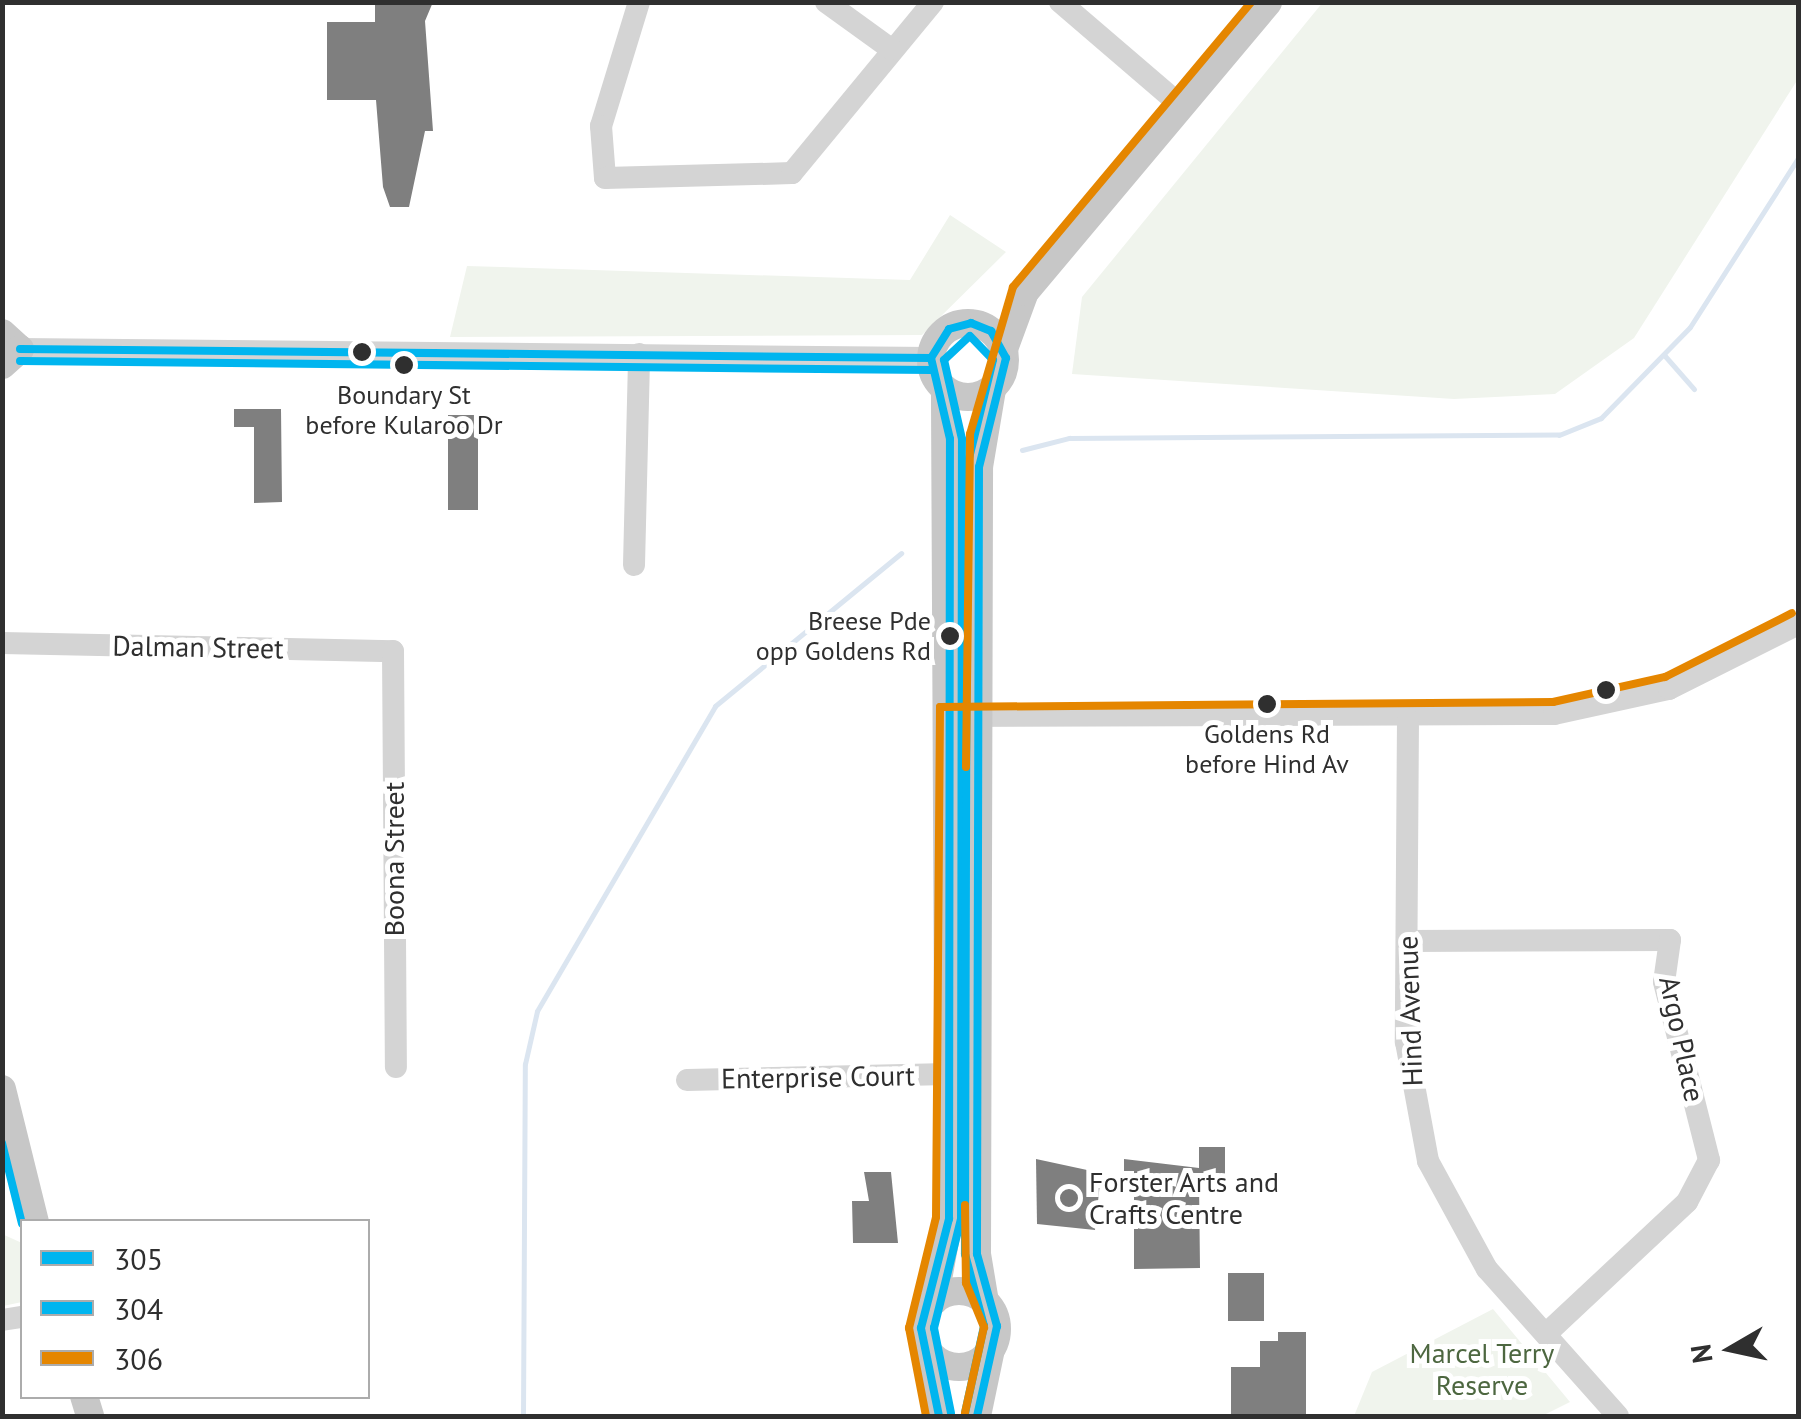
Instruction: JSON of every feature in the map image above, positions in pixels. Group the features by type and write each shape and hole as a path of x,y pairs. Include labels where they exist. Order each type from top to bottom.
{"main road":[{"path":"977,1416 997,1326 986,1302 977,1234 979,467 992,389 1025,292 1268,2"},
{"path":"939,1416 922,1328 934,1300 949,1219 946,390 931,358 948,328 971,323 1025,292"},
{"path":"971,323 1004,349"},
{"path":"946,390 969,398 992,389"},
{"path":"2,1089 35,1219"},
{"path":"934,1300 966,1292 986,1302"},
{"path":"927,1350 960,1367 991,1349"}],"street":[{"path":"639,2 601,126 605,178 792,174 890,49 933,2"},
{"path":"826,2 890,49"},
{"path":"1060,2 1180,105"},
{"path":"8,349 931,358"},
{"path":"634,565 639,354"},
{"path":"949,716 1408,719 1606,706 1724,666 1798,624"},
{"name":"Dalman Street","path":"2,644 393,651"},
{"name":"Boona Street","path":"393,651 396,1067"},
{"name":"Hind Avenue","path":"1408,719 1408,1076 1428,1161 1472,1249 1618,1416"},
{"name":"Argo Place","path":"1407,941 1670,940 1664,982 1709,1160 1687,1202 1546,1334"},
{"name":"Enterprise Court","path":"688,1080 948,1074"}],"green space":[{"path":"1323,2 1798,3 1798,79 1634,338 1555,394 1454,399 1072,374 1082,297"},
{"path":"950,215 1006,252 922,335 450,337 467,266 910,280"},
{"path":"2,1234 20,1242 20,1302 3,1306"},
{"name":"Marcel Terry Reserve","path":"1493,1309 1570,1402 1542,1416 1354,1416 1372,1372"}],"building":[{"path":"375,2 433,2 425,21 433,131 425,131 409,207 390,207 383,187 376,100 327,100 327,22 375,22"},
{"path":"234,409 281,409 282,502 254,503 254,427 234,427"},
{"path":"448,415 478,415 478,510 448,510"},
{"path":"1199,1147 1225,1147 1225,1180 1199,1180 1200,1268 1134,1269 1134,1171 1124,1171 1124,1159 1199,1168"},
{"name":"Forster Arts and Crafts Centre","path":"1036,1159 1101,1173 1095,1230 1037,1224"},
{"path":"864,1172 891,1172 898,1243 853,1243 852,1201 869,1201"},
{"path":"1228,1273 1264,1273 1264,1321 1228,1321"},
{"path":"1278,1332 1306,1332 1306,1416 1231,1416 1231,1367 1260,1367 1260,1341 1278,1341"}],"waterway":[{"path":"1022,450 1069,438 1559,435 1601,418 1690,327 1798,158"},
{"path":"1665,356 1694,389"},
{"path":"523,1416 525,1064 537,1011 715,706 901,553"}],"transit line":[{"name":"306","path":"966,767 970,434 1013,287 1251,2"},
{"name":"305","path":"939,1416 921,1328 949,1219 950,439 931,358 949,329 971,323 991,331 1006,358 979,467 977,1254 997,1326 977,1416"},
{"name":"304","path":"951,1413 934,1328 961,1219 962,439 944,360 970,336 993,360 967,467 965,1254 984,1326 965,1413"},
{"name":"305","path":"20,349 931,358"},
{"name":"304","path":"20,361 931,370"},
{"name":"306","path":"926,1416 909,1328 936,1217 940,707 1553,702 1665,677 1792,613"},
{"name":"304","path":"2,1143 21,1219"},
{"name":"306","path":"965,1205 966,1283 984,1327 965,1413"}],"place":[{"name":"Boundary St before Kularoo Dr","path":"404,365"},
{"name":"Breese Pde opp Goldens Rd","path":"950,636"},
{"name":"Goldens Rd before Hind Av","path":"1267,704"},
{"name":"Forster Arts and Crafts Centre","path":"1069,1198"}]}
